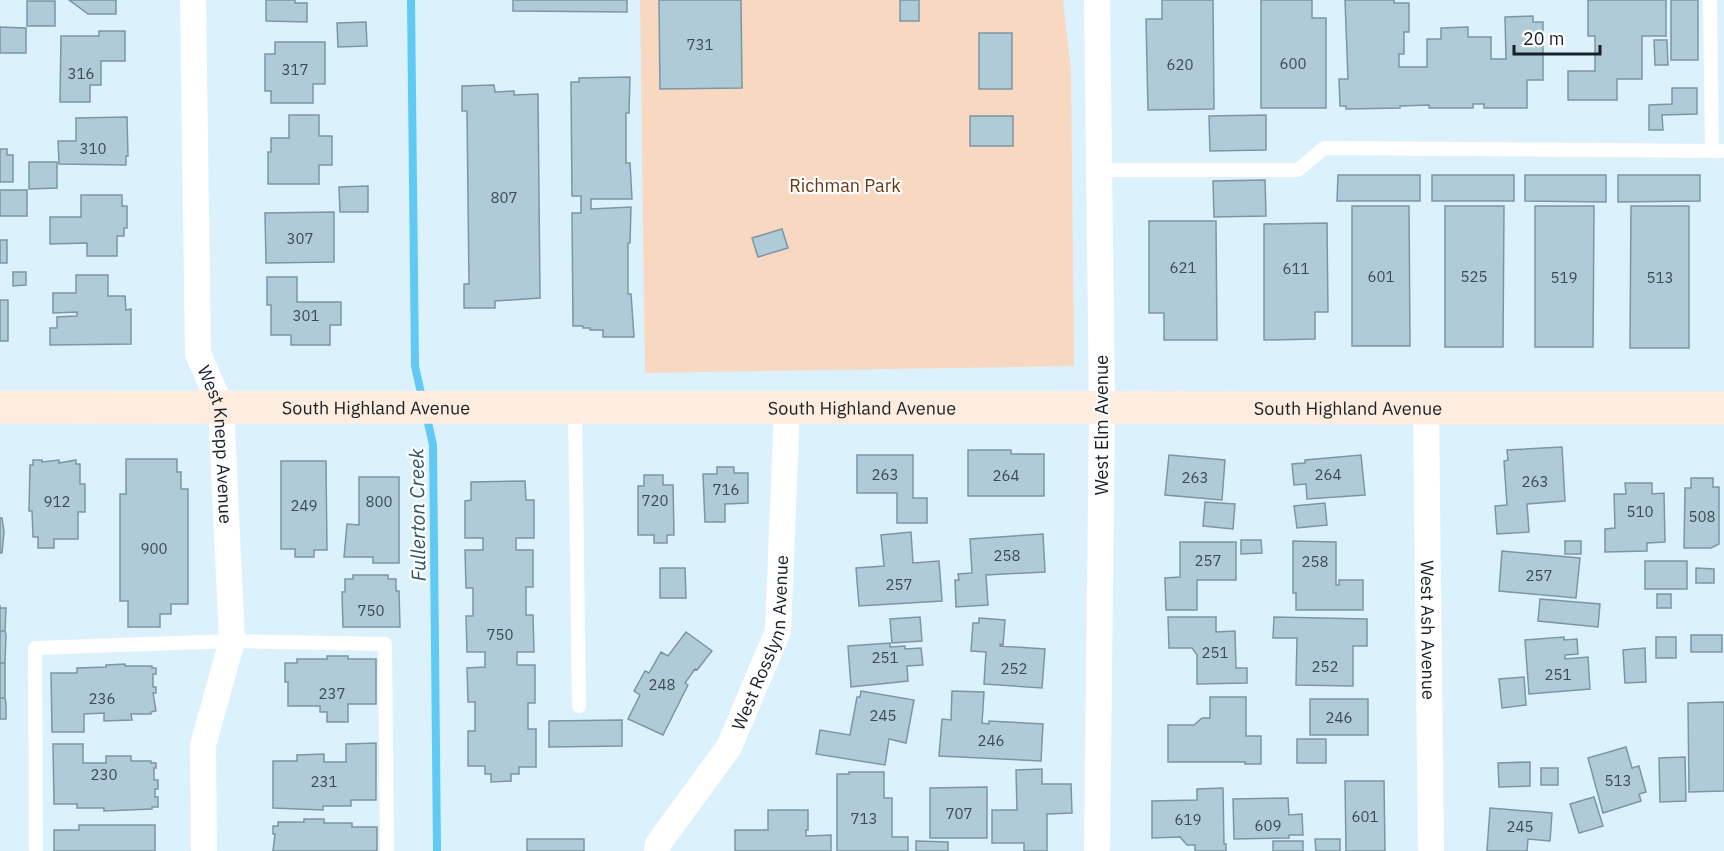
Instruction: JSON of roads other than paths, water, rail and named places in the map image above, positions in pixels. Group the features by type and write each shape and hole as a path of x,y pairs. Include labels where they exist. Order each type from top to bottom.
{"street":[{"name":"West Knepp Avenue","path":"193,0 198,354 221,406 232,641 203,745 204,851"},
{"name":"West Elm Avenue","path":"1097,0 1102,408 1097,851"},
{"name":"South Highland Avenue","path":"0,407 1724,408"},
{"name":"West Rosslynn Avenue","path":"657,851 658,844 729,747 778,631 787,408"},
{"name":"West Ash Avenue","path":"1426,408 1431,851"}],"lane":[{"path":"1098,170 1298,170 1324,148 1718,151 1710,0"},
{"path":"575,408 579,706"},
{"path":"36,851 35,648 232,641 385,644 387,851"}],"waterway":[{"name":"Fullerton Creek","path":"411,0 415,366 423,402"},
{"name":"Fullerton Creek","path":"426,414 433,445 437,851"}],"park label":[{"name":"Richman Park","path":"845,185"}]}
